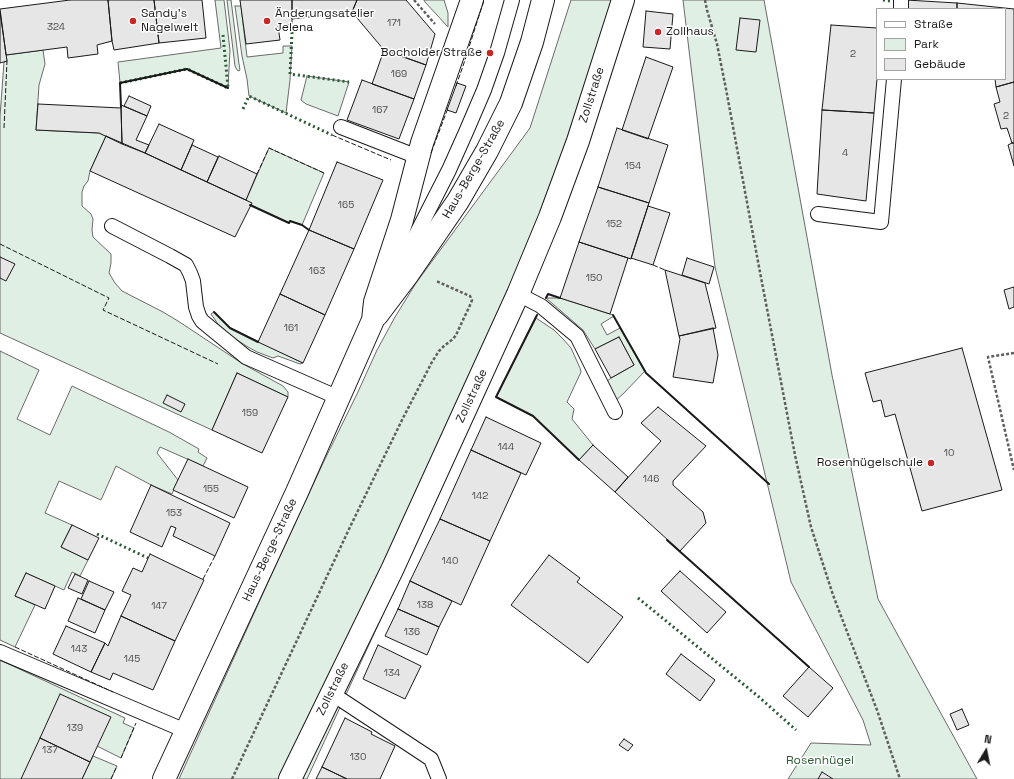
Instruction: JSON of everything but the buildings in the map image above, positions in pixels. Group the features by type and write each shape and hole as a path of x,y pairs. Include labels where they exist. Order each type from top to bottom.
{"main road":[{"path":"460,0 462,11 461,32"},
{"name":"Haus-Berge-Straße","path":"164,779 297,492 373,320 376,302 402,220 428,124 472,0"},
{"name":"Haus-Berge-Straße","path":"373,320 391,298 458,201 487,151 511,103 532,42 543,0"},
{"name":"Zollstraße","path":"290,779 395,562 518,294 550,217 578,141 623,0"}],"lane":[{"path":"373,320 446,177 466,132 484,90 497,53 512,0"},
{"path":"818,214 881,222 894,80"},
{"path":"341,127 418,157"},
{"path":"112,226 186,265 193,281 196,307 202,321 246,357 338,398"},
{"path":"518,294 541,306 577,336 615,412"},
{"path":"0,652 186,731"},
{"path":"331,693 431,759 439,779"}],"path":[{"path":"705,0 717,44 725,82 759,267 810,527 833,595 877,710 900,779"},
{"path":"232,779 403,418 432,362 439,351 456,335 471,303 472,300 470,296 435,281"},
{"path":"1014,353 988,357 1014,470"}],"green space":[{"path":"215,0 224,0 230,50 228,88 187,69 120,83 118,62 221,48"},
{"path":"227,0 231,0 239,71 235,66"},
{"path":"424,0 444,0 448,13 448,27 425,2"},
{"path":"571,0 623,0 501,328 462,443 307,779 179,779 324,461 377,350 416,283 530,128"},
{"name":"Rosenhügel","path":"683,0 764,0 832,375 878,599 977,779 788,779 811,743 871,745 863,720 791,582 715,267"},
{"path":"235,6 241,6 247,57 283,53 283,46 292,46 286,113 249,96"},
{"path":"43,50 45,64 39,85 36,130 99,133 106,136 90,171 88,181 84,186 82,192 82,206 91,214 93,219 93,237 111,254 109,273 115,283 122,291 163,312 243,364 283,386 288,392 288,397 237,373 212,430 0,333 0,116 4,62 7,61 6,55"},
{"path":"307,76 349,82 338,116 306,104 301,100"},
{"path":"269,148 324,173 302,225 290,221 289,223 251,205 251,203 246,200"},
{"path":"546,298 560,298 614,316 601,324 607,335 620,328 645,371 615,401 606,382 634,365 619,337 595,349 583,330"},
{"path":"214,312 230,328 303,363 300,364 278,356 273,358 248,347 231,336 218,324 211,314"},
{"path":"536,318 554,330 571,348 580,368 581,372 567,402 574,409 572,419 593,445 579,460 533,416 496,397"},
{"path":"0,351 39,370 17,419 50,435 72,386 169,432 199,449 198,452 207,458 203,466 160,447 157,453 178,480 172,494 151,485 116,466 101,500 59,481 45,513 72,525 61,547 88,560 80,576 72,572 64,590 26,573 15,596 35,605 15,647 0,640"},
{"path":"0,660 125,718 123,723 134,728 121,758 97,746 21,779 0,779"},
{"path":"93,756 117,766 111,779 82,779"}],"hedge":[{"path":"883,0 890,1"},
{"path":"292,32 290,74 349,82"},
{"path":"120,83 187,69 228,88 223,35"},
{"path":"243,109 249,96 332,135"},
{"path":"97,534 148,558"},
{"path":"638,598 759,697 796,730"}],"fence":[{"path":"456,86 484,0"},
{"path":"4,128 7,61"},
{"path":"431,153 448,108"},
{"path":"332,135 391,160"},
{"path":"257,174 269,148 324,173"},
{"path":"0,244 109,298 103,310 218,364"},
{"path":"653,265 665,270"},
{"path":"203,579 215,556"},
{"path":"15,647 113,692"},
{"path":"121,758 136,723"},
{"path":"111,779 117,766"}],"wall":[{"path":"121,107 120,83 187,69 228,88"},
{"path":"250,205 289,223 290,221 302,225 309,230"},
{"path":"546,298 548,294 560,298"},
{"path":"214,312 230,328 258,342"},
{"path":"537,315 496,397 533,416 579,460"},
{"path":"613,315 646,373 769,484"},
{"path":"667,540 809,667"}],"place":[{"name":"Sandy's Nagelwelt","path":"133,21"},
{"name":"Änderungsatelier Jelena","path":"267,21"},
{"name":"Zollhaus","path":"658,32"},
{"name":"Bocholder Straße","path":"490,53"},
{"name":"Rosenhügelschule","path":"931,463"}]}
